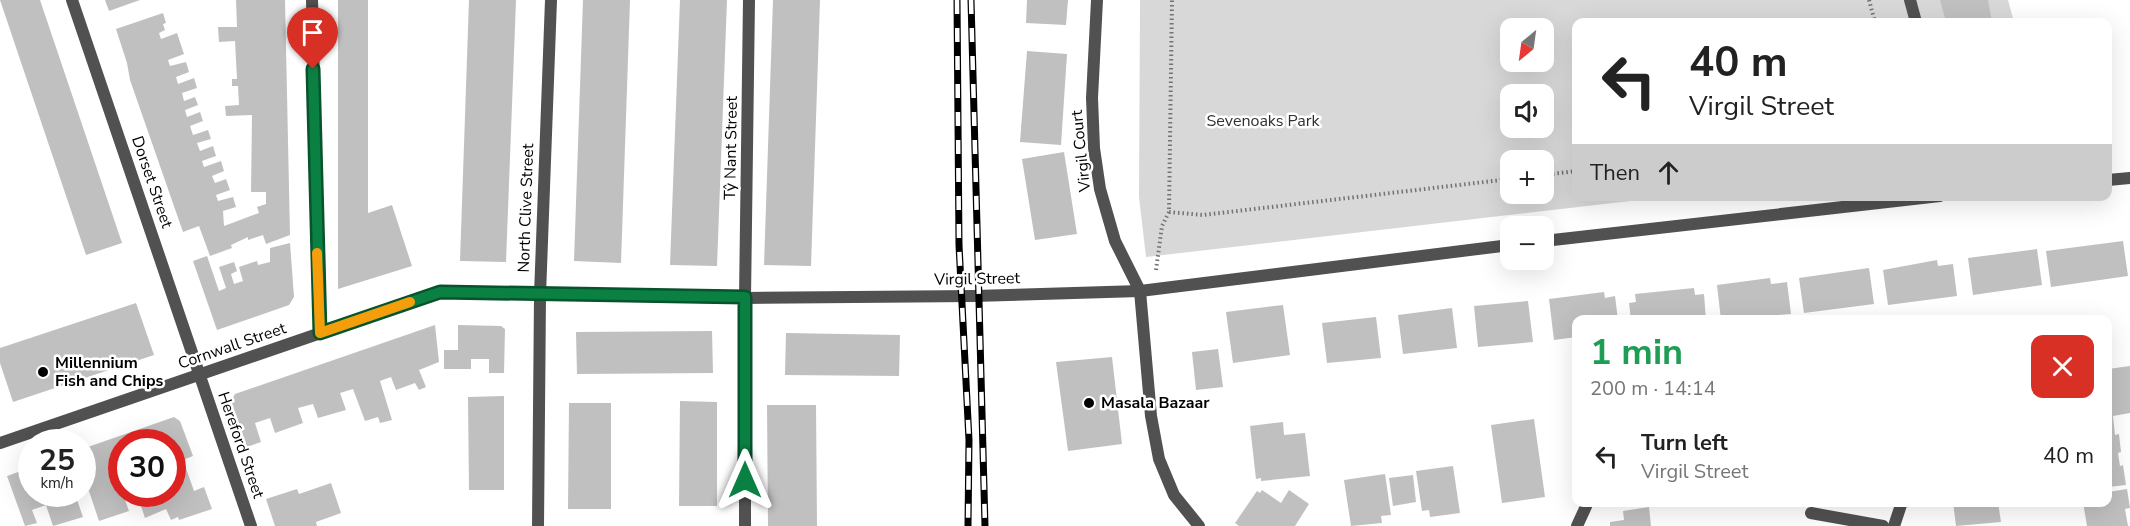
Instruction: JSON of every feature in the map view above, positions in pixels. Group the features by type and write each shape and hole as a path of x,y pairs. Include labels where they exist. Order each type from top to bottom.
{"street":[{"name":"Dorset Street","path":"72,0 200,375"},
{"path":"312,0 320,333"},
{"name":"North Clive Street","path":"538,526 540,295 551,0"},
{"name":"Tŷ Nant Street","path":"745,526 745,297 750,0"},
{"name":"Virgil Court","path":"1097,0 1092,98 1097,169 1115,241 1140,291"},
{"path":"1910,0 1915,18"},
{"path":"2112,180 2130,178"},
{"path":"1554,240 1896,201"},
{"name":"Virgil Street","path":"440,292 745,297 974,296 1140,291 1500,246"},
{"path":"1140,291 1150,416 1159,459 1174,495 1199,526"},
{"name":"Cornwall Street","path":"0,443 440,292"},
{"name":"Hereford Street","path":"200,375 251,526"},
{"path":"1577,526 1586,507"},
{"path":"1893,526 1900,507"},
{"path":"1811,513 1883,526"}],"path":[{"path":"1154,288 1162,226 1169,212 1172,0"},
{"path":"1869,0 1874,18"},
{"path":"1554,174 1572,172"},
{"path":"1169,212 1214,214 1500,179"}],"green space":[{"name":"Sevenoaks Park","path":"1140,0 2008,0 2013,18 1572,18 1572,201 1630,201 1146,257 1139,197"}],"building":[{"path":"0,0 40,0 122,243 86,255"},
{"path":"105,0 140,0 109,11"},
{"path":"236,0 285,0 290,235 266,244 263,235 248,240 248,237 231,245 232,248 210,256 199,226 183,232 130,80 116,29 163,13 166,23 163,24 165,30 159,33 161,39 177,33 184,54 168,60 170,66 186,62 189,72 176,77 178,84 194,78 197,88 182,93 184,101 195,97 198,105 185,110 187,117 200,112 203,121 190,126 193,135 208,130 211,139 197,143 200,151 213,146 216,156 202,161 204,167 221,161 224,171 212,176 215,183 226,179 230,190 216,195 218,201 233,197 236,207 223,211 224,226 259,213 257,207 266,204 266,192 251,192 252,115 226,116 225,106 239,105 238,86 232,86 232,79 237,79 235,41 219,42 218,27 237,27"},
{"path":"338,0 368,0 368,213 392,205 412,266 338,289"},
{"path":"469,0 516,0 506,262 460,261"},
{"path":"583,0 630,0 621,263 574,261"},
{"path":"680,0 727,0 717,266 670,265"},
{"path":"773,0 820,0 811,266 764,265"},
{"path":"1027,0 1068,0 1066,25 1026,23"},
{"path":"1940,0 1988,0 1991,18 1945,18"},
{"path":"1027,51 1067,54 1061,145 1020,142"},
{"path":"1064,152 1077,234 1035,240 1022,159"},
{"path":"2123,241 2128,276 2051,287 2046,251"},
{"path":"290,243 294,297 289,305 217,330 193,261 207,256 219,291 226,288 219,267 234,262 237,271 231,274 234,284 243,281 239,267 257,261 258,265 270,262 270,248"},
{"path":"2037,249 2042,285 1973,295 1968,258"},
{"path":"1937,260 1938,266 1953,264 1957,296 1888,305 1883,270"},
{"path":"1869,268 1874,304 1804,313 1799,278"},
{"path":"1770,278 1771,284 1787,282 1791,314 1720,315 1717,285"},
{"path":"1694,288 1695,295 1704,294 1706,315 1630,315 1629,303 1636,302 1635,294"},
{"path":"1604,292 1605,298 1615,296 1617,315 1572,315 1572,338 1554,340 1549,299"},
{"path":"1528,301 1533,342 1478,347 1474,306"},
{"path":"136,303 154,355 13,402 0,363 0,348"},
{"path":"1283,305 1290,355 1233,363 1226,312"},
{"path":"1452,308 1457,348 1403,354 1398,315"},
{"path":"1376,317 1381,358 1327,363 1322,323"},
{"path":"435,325 439,362 419,370 426,387 419,390 415,383 396,390 391,377 380,381 392,420 380,423 378,417 365,421 353,389 340,393 346,410 318,418 313,404 298,408 303,423 275,433 270,418 255,423 261,442 247,447 231,401 235,394"},
{"path":"458,325 501,326 505,329 504,373 489,373 489,359 471,359 471,369 444,369 444,350 458,350"},
{"path":"712,331 713,373 577,374 576,332"},
{"path":"786,333 900,335 899,376 785,375"},
{"path":"1218,349 1223,387 1196,390 1192,352"},
{"name":"Masala Bazaar","path":"1112,357 1122,444 1068,451 1056,362"},
{"path":"2130,366 2130,413 2113,416 2115,435 2119,434 2121,452 2118,453 2120,466 2123,465 2126,485 2112,487 2112,368"},
{"path":"504,396 504,490 469,490 468,397"},
{"path":"680,401 717,402 717,506 679,506"},
{"path":"569,403 611,403 611,509 568,509"},
{"path":"767,405 816,405 817,526 768,526"},
{"path":"174,417 180,421 183,429 140,429"},
{"path":"1534,419 1545,497 1502,503 1491,425"},
{"path":"1283,422 1284,435 1305,433 1310,476 1261,481 1261,478 1256,479 1250,426"},
{"path":"186,437 193,456 186,459"},
{"path":"108,440 108,507 128,507 129,511 99,521 94,507 96,444"},
{"path":"1453,466 1460,513 1430,517 1429,510 1422,511 1416,471"},
{"path":"186,468 194,491 204,487 212,509 179,520 178,517 171,520 166,509 145,518 141,507 186,507"},
{"path":"18,472 18,507 7,476"},
{"path":"1385,474 1391,515 1381,516 1382,523 1351,526 1344,480"},
{"path":"1413,475 1416,502 1393,506 1389,478"},
{"path":"331,483 341,513 316,522 317,526 275,526 266,499 297,489 299,494"},
{"path":"2127,489 2130,508 2125,509 2128,526 2087,526 2084,507 2112,507 2112,491"},
{"path":"1262,490 1281,503 1289,490 1309,504 1295,526 1239,526 1235,523 1257,491 1260,493"},
{"path":"18,507 40,507 32,510 37,523 25,526"},
{"path":"47,507 80,507 83,517 53,526"},
{"path":"1649,507 1651,526 1610,526 1610,522 1624,520 1623,511"},
{"path":"1954,507 1999,507 2001,522 1956,526"}],"railway":[{"path":"957,0 959,245 969,440 968,526"},
{"path":"971,0 985,526"}],"slow traffic":[{"path":"317,253 320,333 410,302"}],"place":[{"name":"Millennium Fish and Chips","path":"43,372"},
{"name":"Masala Bazaar","path":"1089,403"}],"route":[{"path":"313,69 317,301 320,333 440,292 745,297 745,480"}]}
